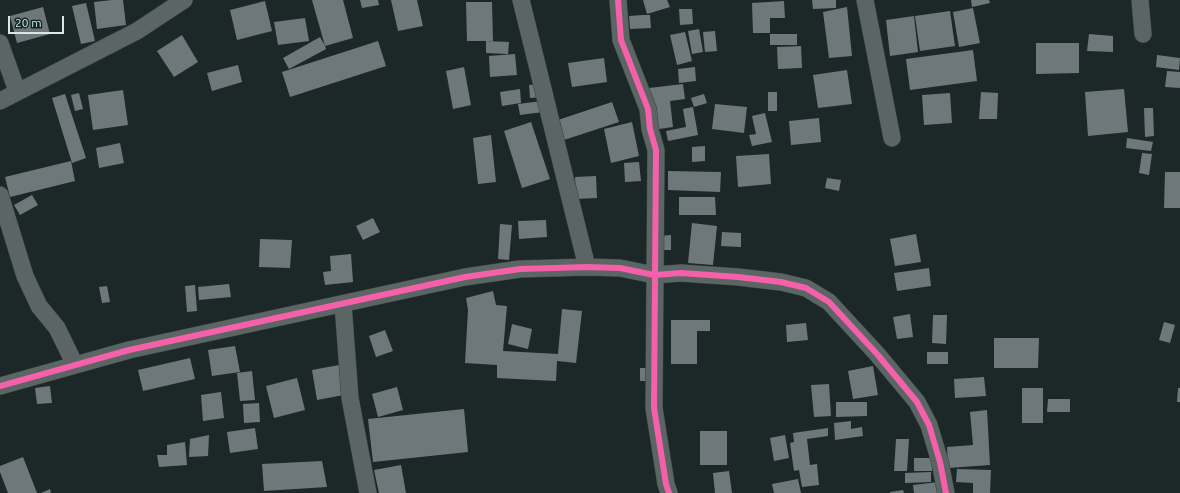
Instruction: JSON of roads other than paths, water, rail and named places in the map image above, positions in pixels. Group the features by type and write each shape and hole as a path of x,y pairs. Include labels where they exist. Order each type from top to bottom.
{"street":[{"path":"0,101 137,30 184,0"},
{"path":"521,0 587,268"},
{"path":"618,0 621,40 648,109 650,129 656,150 654,408 666,484 669,493"},
{"path":"865,0 892,138"},
{"path":"1140,0 1143,34"},
{"path":"0,43 17,91"},
{"path":"0,195 25,276 40,306 58,328 75,365"},
{"path":"0,386 129,350 465,277 520,269 620,268 654,275 681,273 781,282 806,288 829,302 877,354 917,402 929,425 940,462 946,493"},
{"path":"343,304 350,398 368,493"}]}
